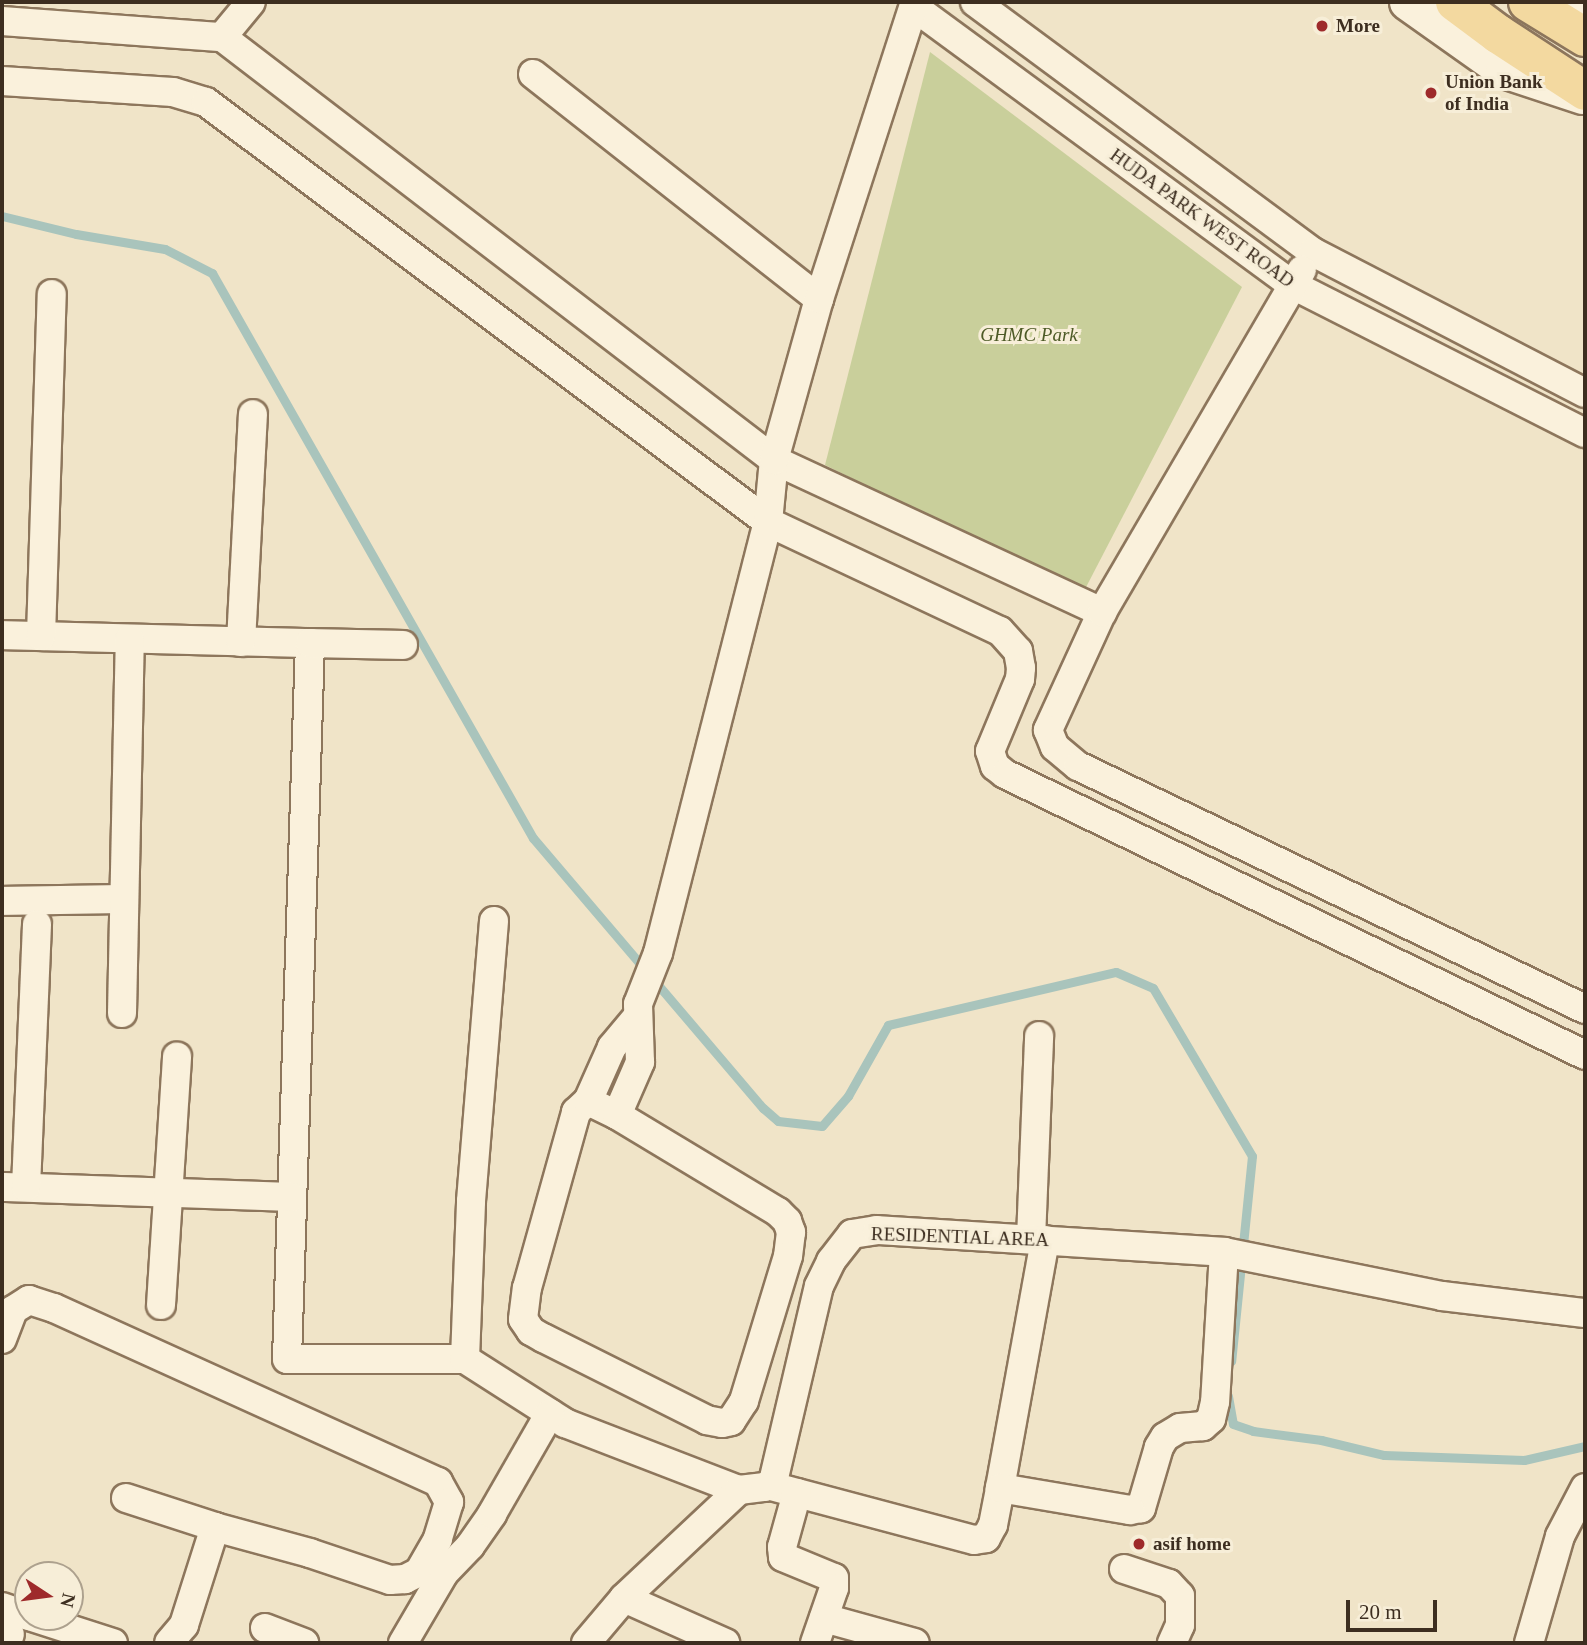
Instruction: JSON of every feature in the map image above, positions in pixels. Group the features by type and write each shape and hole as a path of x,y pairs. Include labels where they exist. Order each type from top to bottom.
{"main road":[{"path":"1455,2 1585,94"},
{"path":"1528,2 1585,37"}],"street":[{"path":"222,37 251,2"},
{"name":"HUDA PARK WEST ROAD","path":"975,2 1313,252 1585,393"},
{"path":"1407,2 1503,70 1585,94"},
{"path":"1582,2 1585,7"},
{"path":"588,1101 617,1115 778,1212 788,1222 791,1232 788,1256 744,1401 731,1421 722,1423 707,1420 531,1331 523,1319 527,1288 576,1112 588,1101 612,1047 638,1010 658,953 768,522 774,460 819,299 915,4"},
{"name":"HUDA PARK WEST ROAD","path":"915,4 1293,285 1585,433"},
{"path":"2,21 222,37 774,460 1102,612"},
{"path":"533,74 819,299"},
{"path":"2,81 173,92 206,102 768,522 1000,631 1018,652 1021,668 1020,679 990,751 995,766 1005,774 1585,1055"},
{"path":"1313,252 1102,612 1048,730 1055,747 1078,766 1585,1009"},
{"path":"41,636 52,293"},
{"path":"241,642 253,414"},
{"path":"2,635 402,645"},
{"path":"122,1013 130,639"},
{"path":"310,643 287,1359 465,1359 565,1423 739,1490 784,1489 980,1540 990,1532 1000,1488 1038,1240 1040,1036"},
{"path":"2,901 124,899"},
{"path":"465,1359 471,1201 494,921"},
{"path":"37,924 14,1187 292,1197"},
{"path":"617,1115 640,1062 638,1010"},
{"path":"161,1305 177,1057"},
{"name":"RESIDENTIAL AREA","path":"784,1489 819,1286 831,1261 852,1234 877,1230 1226,1253 1442,1296 1585,1313"},
{"path":"1000,1488 1139,1510 1144,1504 1158,1447 1165,1437 1180,1428 1203,1426 1211,1419 1216,1402 1226,1253"},
{"path":"2,1339 13,1310 30,1300 54,1308 438,1482 449,1502 438,1539 419,1572 390,1580 126,1498"},
{"path":"403,1643 444,1573 470,1546 492,1514 550,1413"},
{"path":"784,1489 782,1553 790,1563 827,1573 834,1578 820,1630 915,1643"},
{"path":"1529,1643 1560,1536 1585,1489"},
{"path":"586,1643 624,1598 739,1490"},
{"path":"169,1643 184,1625 215,1527"},
{"path":"1124,1569 1169,1584 1180,1596 1180,1625 1172,1643"},
{"path":"624,1598 725,1643"},
{"path":"265,1628 304,1643"},
{"path":"55,1631 113,1643"}],"green space":[{"name":"GHMC Park","path":"930,52 1242,287 1083,593 825,465"}],"waterway":[{"path":"2,216 76,234 165,249 212,273 533,838 763,1108 778,1121 822,1126 848,1096 888,1025 1116,972 1153,988 1252,1156 1231,1361"},
{"path":"1228,1396 1233,1424 1253,1431 1321,1440 1384,1455 1524,1460 1585,1446"}],"place":[{"name":"More","path":"1322,26"},
{"name":"Union Bank of India","path":"1431,93"},
{"name":"asif home","path":"1139,1544"}]}
